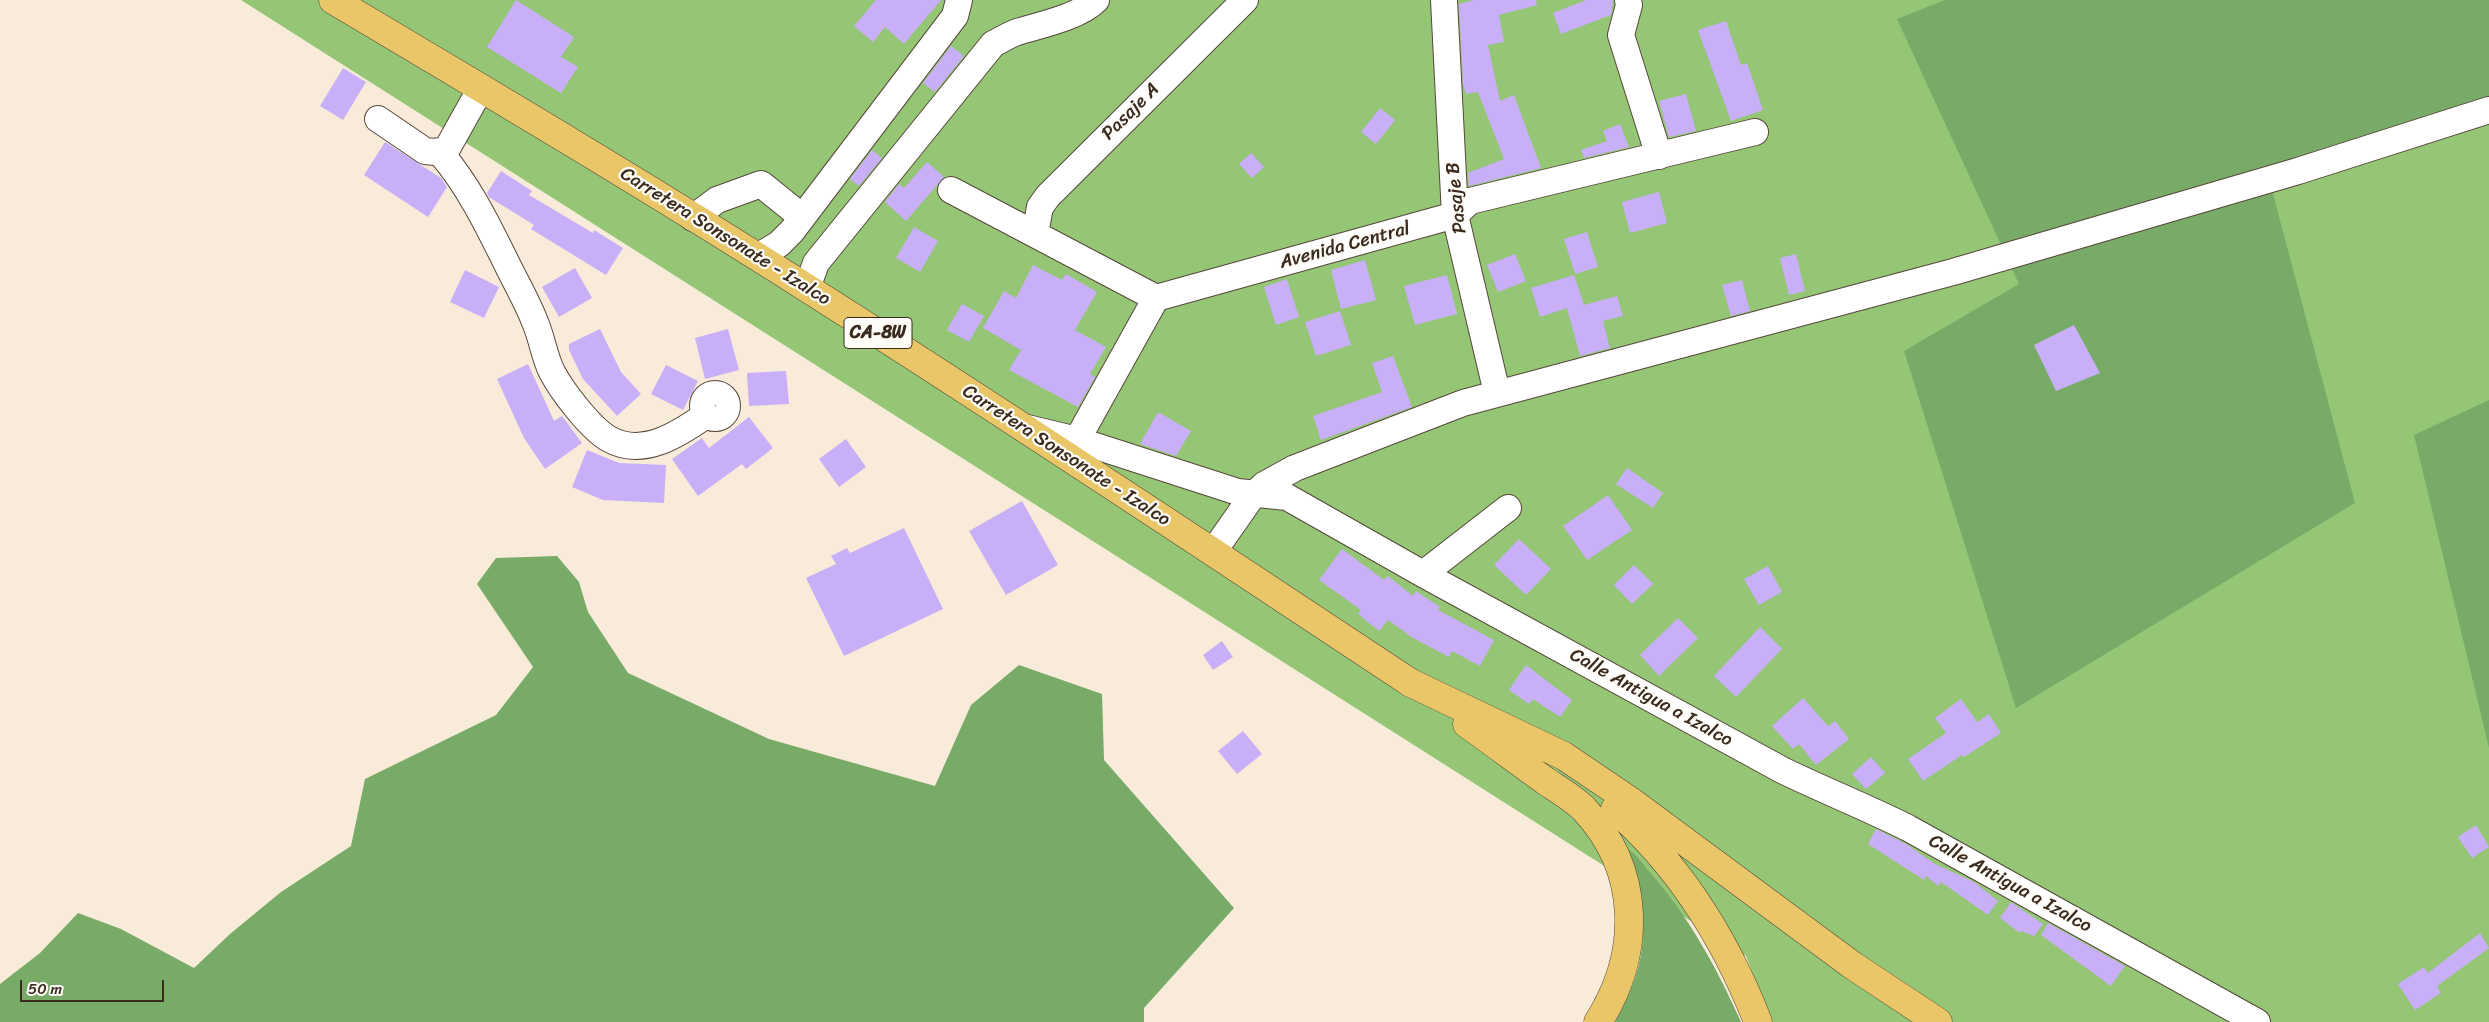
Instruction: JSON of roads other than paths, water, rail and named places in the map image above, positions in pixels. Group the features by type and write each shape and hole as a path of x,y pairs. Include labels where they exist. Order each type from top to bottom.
{"main road":[{"name":"Carretera Sonsonate - Izalco","path":"333,0 481,88 807,288 1025,427 1411,683"},
{"path":"1411,683 1583,808 1614,852 1627,889 1630,910 1630,932 1624,963 1616,988 1598,1022"},
{"path":"1411,683 1599,796 1636,828 1676,874 1711,922 1739,976 1758,1022"},
{"path":"1411,683 1564,756 1629,800 1852,965 1938,1022"}],"street":[{"path":"757,257 779,244 802,218 955,16 959,0"},
{"path":"807,288 816,263 993,44 1016,32 1038,28 1083,9 1096,0"},
{"name":"Pasaje A","path":"1035,234 1040,207 1048,196 1245,0"},
{"name":"Pasaje B","path":"1444,0 1455,215 1497,393"},
{"path":"1628,0 1630,5 1621,35 1659,156"},
{"path":"481,88 443,156 458,174 476,205 522,294 536,323 552,373 589,422 609,439 634,446 662,442 684,431 706,415"},
{"path":"1212,552 1253,495 1264,485 1295,468 1463,403 1953,272 2298,171 2489,110"},
{"path":"378,119 425,151 445,150"},
{"name":"Avenida Central","path":"1156,298 1455,215 1470,201 1755,132"},
{"path":"693,218 717,200 761,184 802,218"},
{"path":"951,190 1156,298 1077,440"},
{"name":"Calle Antigua a Izalco","path":"1025,427 1077,440 1238,492 1253,495 1274,494 1287,496 1423,574 1782,770 1836,796 1873,810 1908,828 2257,1022"},
{"path":"1423,574 1508,508"}]}
